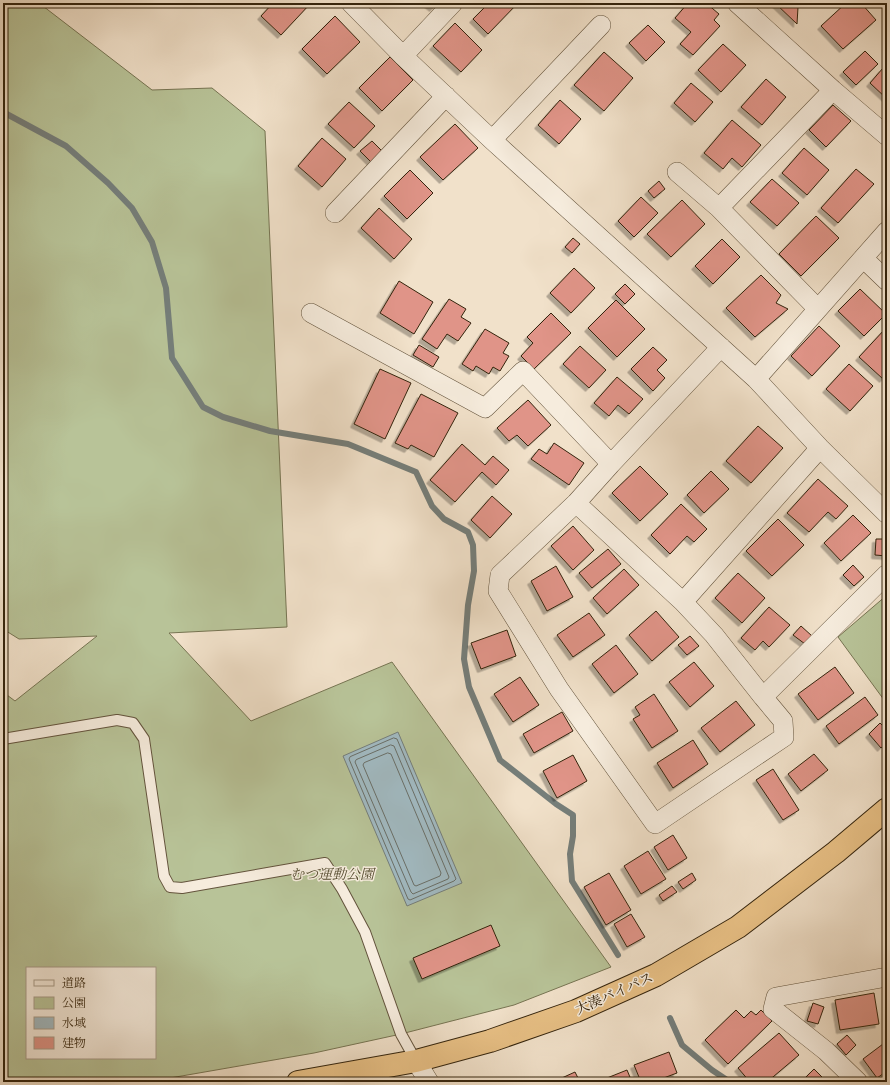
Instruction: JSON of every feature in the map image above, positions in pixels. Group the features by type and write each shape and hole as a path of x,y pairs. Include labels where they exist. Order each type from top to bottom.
{"highway":[{"name":"大湊バイパス","path":"298,1082 416,1061 490,1041 576,1011 656,975 738,927 836,852 887,809"}],"street":[{"path":"351,3 492,140 756,379 820,448 887,514"},
{"path":"404,56 453,3"},
{"path":"737,3 833,90 887,136"},
{"path":"492,140 601,25"},
{"path":"719,208 833,90"},
{"path":"335,213 446,96"},
{"path":"676,172 719,208 818,309"},
{"path":"756,379 887,231"},
{"path":"863,258 887,282"},
{"path":"311,313 485,408 522,371 611,464"},
{"path":"576,503 683,602 714,635 783,721 784,737 654,824 559,688 498,590 500,575 576,503 721,347"},
{"path":"683,602 820,448"},
{"path":"763,697 887,574"},
{"path":"858,1082 826,1051 773,1009 776,997 887,977"},
{"path":"416,1061 429,1082"}],"lane":[{"path":"3,739 117,720 133,723 144,739 164,876 170,887 182,888 325,863 342,889 365,932 401,1034 416,1061"}],"green space":[{"name":"むつ運動公園","path":"3,3 39,3 152,90 212,88 265,131 287,627 169,633 251,721 392,662 611,967 514,1005 401,1034 314,1053 147,1082 3,1082 3,692 15,701 97,636 19,639 3,629"},
{"path":"887,595 887,704 838,637"}],"water":[{"path":"398,732 462,883 407,906 343,756"}],"building":[{"path":"273,3 310,4 281,35 261,16"},
{"path":"427,3 438,3 433,8"},
{"path":"489,3 518,3 488,34 473,19"},
{"path":"688,3 706,3 719,14 714,20 720,26 693,55 680,44 691,32 675,18"},
{"path":"775,3 802,3 798,7 797,24"},
{"path":"846,3 861,3 876,20 843,49 821,26"},
{"path":"335,16 360,42 327,74 302,49"},
{"path":"455,23 482,50 461,72 433,46"},
{"path":"648,25 665,42 646,61 629,43"},
{"path":"723,44 746,65 721,92 698,70"},
{"path":"865,51 878,64 856,85 843,72"},
{"path":"604,52 633,78 604,111 574,85"},
{"path":"390,57 413,80 382,111 359,88"},
{"path":"883,68 887,72 887,99 870,83"},
{"path":"766,79 786,97 762,125 741,107"},
{"path":"691,83 713,102 695,122 674,103"},
{"path":"560,100 581,119 559,144 538,125"},
{"path":"349,102 375,126 354,148 328,124"},
{"path":"833,105 851,121 826,147 809,130"},
{"path":"732,120 761,145 742,167 732,158 723,169 704,153"},
{"path":"455,124 478,148 443,180 420,157"},
{"path":"322,138 346,159 322,187 298,166"},
{"path":"372,141 382,151 371,162 360,151"},
{"path":"804,148 829,170 807,195 782,173"},
{"path":"856,169 874,184 838,223 821,208"},
{"path":"410,170 433,193 407,219 384,196"},
{"path":"772,179 799,203 777,226 750,202"},
{"path":"659,181 665,189 654,198 648,191"},
{"path":"641,197 658,213 634,237 618,221"},
{"path":"682,200 705,224 671,257 647,234"},
{"path":"379,208 412,239 394,259 361,228"},
{"path":"816,216 839,238 801,276 779,254"},
{"path":"573,238 580,244 572,253 565,247"},
{"path":"722,239 740,257 713,284 695,266"},
{"path":"574,268 595,288 571,313 550,293"},
{"path":"761,275 781,295 776,303 788,309 755,337 726,308"},
{"path":"399,281 433,302 414,334 380,313"},
{"path":"625,284 635,294 625,304 615,294"},
{"path":"860,289 886,314 864,336 838,311"},
{"path":"449,299 466,309 461,317 471,323 458,341 447,334 437,349 422,339"},
{"path":"616,300 645,329 617,357 588,328"},
{"path":"551,313 571,333 534,369 521,356 533,343 527,337"},
{"path":"819,326 840,346 812,376 791,356"},
{"path":"485,329 509,343 503,353 509,356 500,371 493,367 489,374 476,366 473,371 462,364"},
{"path":"885,329 887,330 887,375 883,379 859,357"},
{"path":"419,345 439,357 433,367 413,355"},
{"path":"580,346 606,370 589,388 563,364"},
{"path":"653,347 667,360 657,370 665,378 653,391 631,369"},
{"path":"849,364 873,386 850,411 826,389"},
{"path":"380,369 411,383 385,439 354,424"},
{"path":"617,377 643,399 629,414 618,405 609,416 594,403"},
{"path":"421,394 458,413 434,457 411,445 408,449 395,443"},
{"path":"528,400 551,425 528,446 517,435 509,441 497,428"},
{"path":"758,426 783,448 751,483 726,461"},
{"path":"554,443 584,463 569,485 531,459 539,449 547,454"},
{"path":"462,444 485,465 493,456 509,470 496,485 482,472 455,502 430,480"},
{"path":"640,466 668,494 640,521 612,493"},
{"path":"711,471 729,489 704,513 687,495"},
{"path":"818,479 848,506 836,519 828,512 809,532 787,513"},
{"path":"492,496 512,514 490,538 471,520"},
{"path":"681,504 707,529 694,542 687,536 670,554 651,535"},
{"path":"853,515 871,533 841,561 824,543"},
{"path":"778,519 804,545 772,576 746,551"},
{"path":"573,526 594,550 573,570 551,546"},
{"path":"876,539 887,539 887,556 875,555"},
{"path":"608,549 621,564 592,588 579,573"},
{"path":"853,565 864,577 854,586 843,575"},
{"path":"556,566 573,597 547,611 531,581"},
{"path":"624,569 639,585 607,614 593,598"},
{"path":"738,573 765,598 742,623 715,598"},
{"path":"769,607 790,625 769,647 763,641 755,650 741,638"},
{"path":"656,611 679,637 652,661 629,635"},
{"path":"589,613 605,635 573,657 557,635"},
{"path":"801,626 812,636 805,644 793,635"},
{"path":"507,630 516,656 481,669 471,643"},
{"path":"690,636 699,646 687,655 678,645"},
{"path":"616,645 638,674 614,693 592,664"},
{"path":"694,662 714,686 690,707 669,682"},
{"path":"835,667 854,693 818,720 798,694"},
{"path":"520,677 539,705 513,722 494,694"},
{"path":"654,694 678,731 652,748 633,719 640,715 635,707"},
{"path":"865,697 878,715 839,744 826,726"},
{"path":"736,701 755,725 720,752 701,728"},
{"path":"562,712 573,731 534,753 523,734"},
{"path":"880,723 887,730 887,742 881,748 869,734"},
{"path":"693,740 708,764 673,788 657,763"},
{"path":"814,754 828,770 801,791 788,774"},
{"path":"573,755 587,781 557,798 543,771"},
{"path":"773,769 799,810 783,820 756,780"},
{"path":"673,835 687,858 668,870 654,847"},
{"path":"648,851 666,879 641,894 624,866"},
{"path":"609,873 631,910 606,925 584,887"},
{"path":"692,873 696,880 683,889 678,882"},
{"path":"672,886 677,892 663,901 659,895"},
{"path":"631,914 645,937 627,947 614,924"},
{"path":"491,925 500,946 422,979 413,958"},
{"path":"874,993 879,1024 840,1030 835,1000"},
{"path":"813,1003 824,1007 818,1024 807,1021"},
{"path":"736,1010 744,1018 751,1011 756,1015 761,1010 772,1021 728,1064 705,1040"},
{"path":"779,1033 799,1055 767,1082 750,1082 738,1068"},
{"path":"847,1035 856,1045 846,1055 837,1044"},
{"path":"887,1041 887,1071 877,1078 863,1059"},
{"path":"669,1052 677,1073 653,1082 641,1082 634,1065"},
{"path":"814,1069 827,1082 801,1082"},
{"path":"627,1070 632,1082 597,1082"},
{"path":"575,1072 580,1082 553,1082"}],"waterway":[{"path":"3,112 66,146 108,183 132,208 152,242 166,288 172,358 203,407 223,417 270,431 348,444 416,472 432,506 444,519 468,532 473,545 474,571 468,605 464,659 469,687 500,760 556,804 573,815 573,836 570,854 572,881 618,955"},
{"path":"670,1018 682,1045 712,1070 730,1082"}]}
